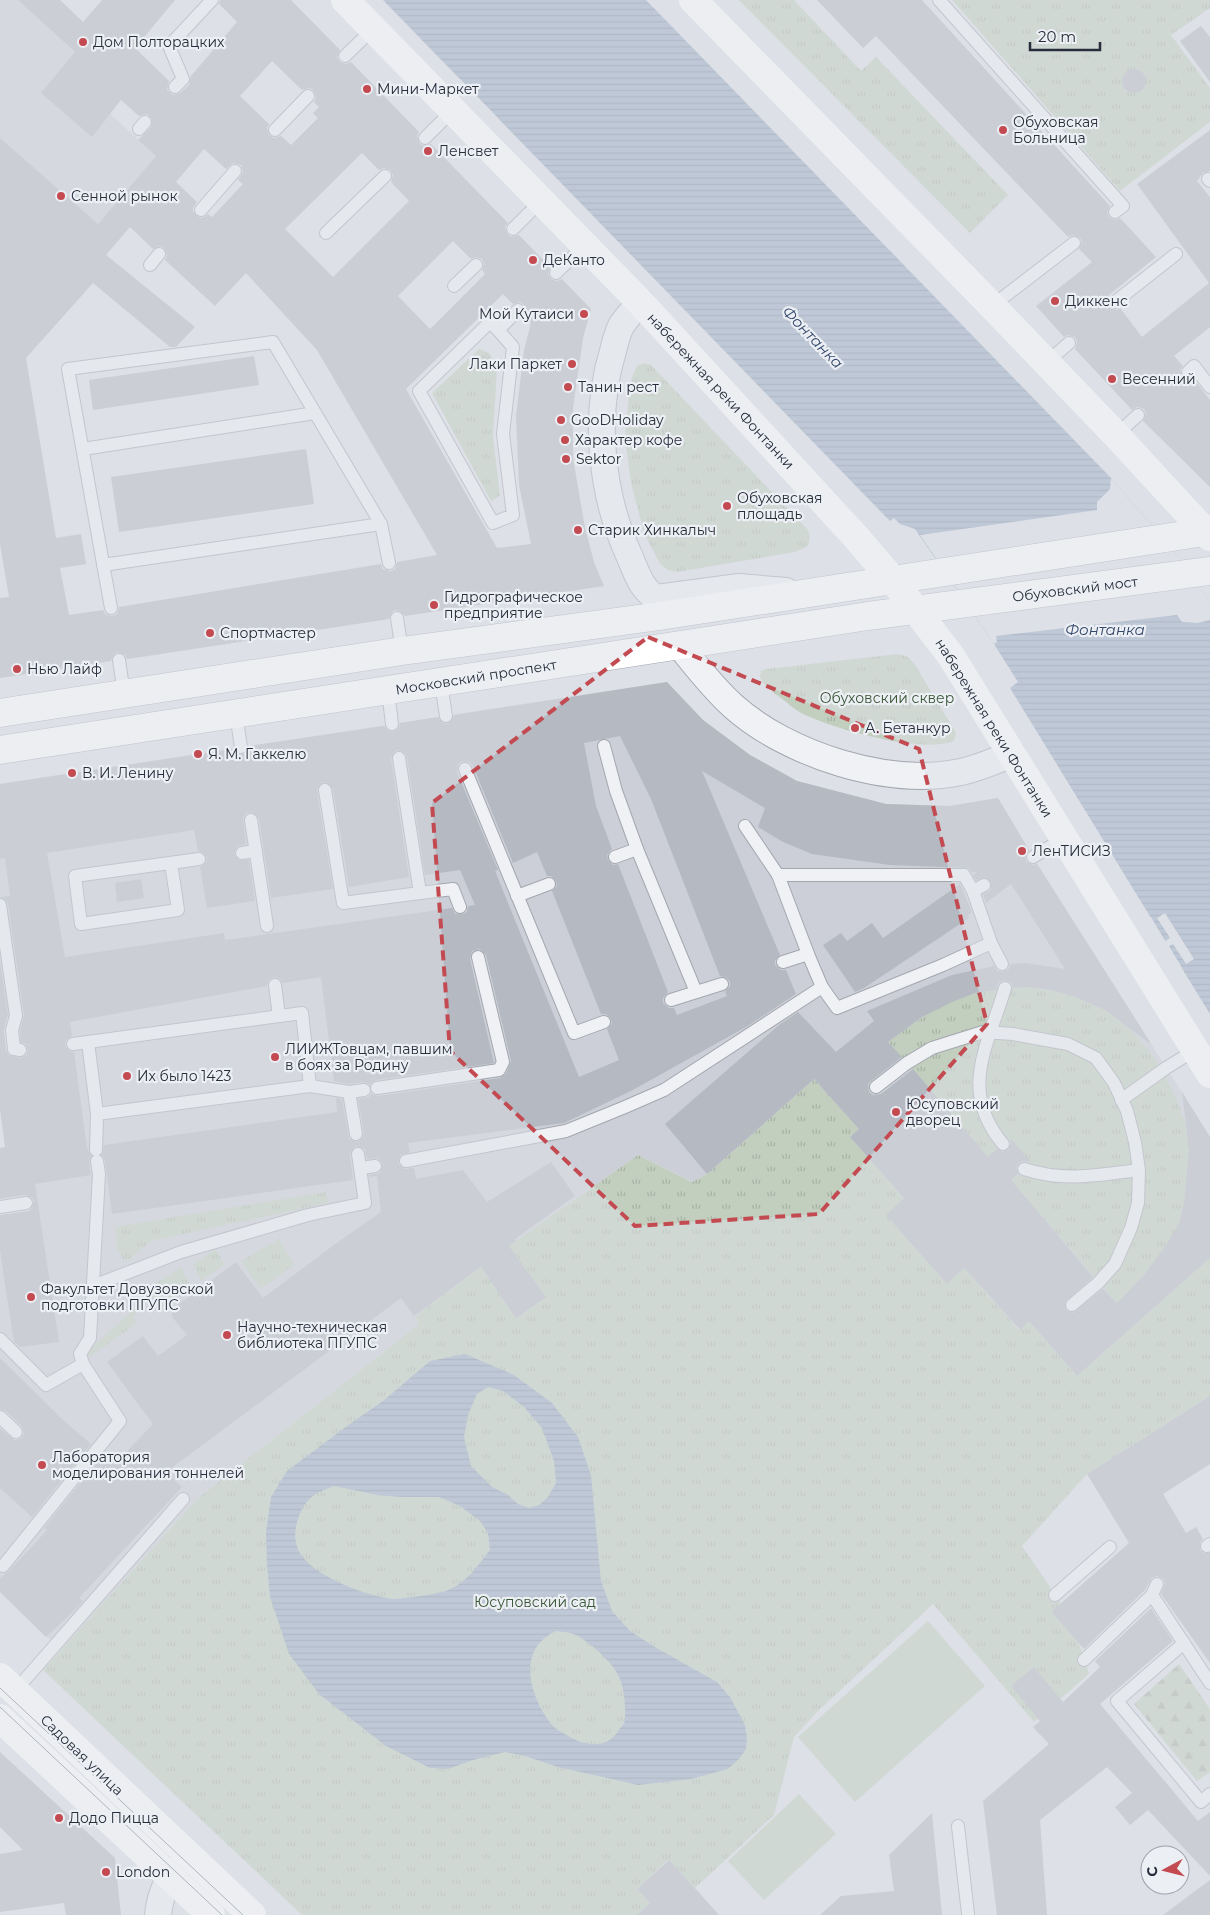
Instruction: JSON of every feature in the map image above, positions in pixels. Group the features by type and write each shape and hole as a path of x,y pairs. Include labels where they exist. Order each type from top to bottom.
{"main road":[{"name":"набережная реки Фонтанки","path":"345,0 640,302 855,536 892,579 951,656 1210,1074"},
{"path":"693,0 992,306 1209,533"},
{"path":"0,713 402,651 660,616 1166,537 1209,533"},
{"name":"Обуховский мост","path":"953,605 1203,572"},
{"name":"Московский проспект","path":"0,750 953,605"},
{"name":"Садовая улица","path":"8,1684 252,1915"},
{"name":"Садовая улица","path":"0,1718 211,1915"}],"street":[{"path":"640,302 622,326 608,365 604,387 602,438 610,497 617,526 642,584 652,596 657,598 739,587 807,593"},
{"path":"680,646 713,687 734,707 764,729 792,744 827,758 882,772 908,775 936,775 960,772 986,765 1012,754"},
{"path":"158,1915 159,1902 169,1876 188,1856"}],"lane":[{"path":"175,87 183,78 169,46 212,0"},
{"path":"939,0 1123,206 1115,212"},
{"path":"345,56 373,29"},
{"path":"275,130 308,96"},
{"path":"425,138 453,110"},
{"path":"202,210 235,171"},
{"path":"326,234 385,176"},
{"path":"513,229 541,201"},
{"path":"992,306 1074,243"},
{"path":"556,273 585,246"},
{"path":"150,264 159,254"},
{"path":"1115,302 1176,254"},
{"path":"454,286 476,264"},
{"path":"498,330 518,310"},
{"path":"490,322 498,330 513,347 503,434 512,515 493,523 419,391 490,322"},
{"path":"111,608 68,369 273,342 380,524 388,563"},
{"path":"1046,363 1069,343"},
{"path":"1188,372 1194,366 1210,387"},
{"path":"83,449 315,413"},
{"path":"1116,435 1138,416"},
{"path":"103,564 380,524"},
{"path":"397,618 402,651"},
{"path":"119,660 124,694"},
{"path":"441,683 446,716"},
{"path":"388,691 392,724"},
{"path":"236,714 241,747"},
{"path":"604,746 616,791 637,849 696,992"},
{"path":"399,758 420,893"},
{"path":"465,769 574,1033 604,1022"},
{"path":"325,790 343,903 453,889 460,907"},
{"path":"252,820 267,926"},
{"path":"745,826 778,875 822,987 837,1008 943,965 991,943"},
{"path":"1033,857 1064,838"},
{"path":"616,857 637,849"},
{"path":"242,853 256,852"},
{"path":"171,863 178,910 81,924 75,876 199,859"},
{"path":"778,875 964,875 979,888 991,943 1002,964"},
{"path":"517,896 549,884"},
{"path":"0,905 16,1016 12,1030 14,1049 20,1050"},
{"path":"783,962 808,954"},
{"path":"377,1088 499,1070 503,1062 478,957"},
{"path":"275,984 279,1016"},
{"path":"671,1000 722,984"},
{"path":"406,1161 566,1131 633,1103 664,1090 822,987"},
{"path":"1003,1144 988,1122 980,1099 979,1078 981,1059 1004,988"},
{"path":"73,1044 302,1013 310,1086"},
{"path":"876,1087 907,1063 932,1048 982,1032 1013,1034 1068,1044 1096,1058 1114,1083 1126,1112 1135,1142 1139,1170 1138,1203 1115,1264 1098,1283 1072,1305"},
{"path":"3,1566 120,1421 84,1364 80,1354 90,1338 99,1174 96,1156 97,1114 88,1042"},
{"path":"1121,1100 1195,1050"},
{"path":"97,1114 310,1086 349,1092 364,1090"},
{"path":"349,1092 356,1134"},
{"path":"93,1286 181,1252 308,1215 365,1203 358,1154"},
{"path":"361,1168 375,1166"},
{"path":"1024,1169 1038,1174 1075,1178 1139,1170"},
{"path":"0,1207 26,1203"},
{"path":"0,1339 46,1385 84,1364"},
{"path":"0,1417 16,1432"},
{"path":"8,1684 184,1498"},
{"path":"1055,1595 1110,1547"},
{"path":"1084,1660 1155,1589 1184,1643 1206,1667 1210,1683"},
{"path":"1184,1643 1116,1701 1201,1802 1210,1794"},
{"path":"958,1826 968,1914"}],"highlighted area":[{"path":"648,637 919,749 987,1024 819,1214 635,1226 450,1051 432,803"}],"shaded area":[{"name":"Сенной рынок","path":"0,0 19,0 85,62 72,79 156,156 0,339"},
{"path":"667,682 703,720 750,755 797,781 886,804 950,806 998,798 1033,857 1210,1137 1210,1258 1077,1376 1029,1321 1020,1330 965,1268 947,1284 886,1215 904,1198 850,1137 858,1129 814,1079 707,1174 693,1182 638,1155 516,1241 415,1316 419,1324 198,1498 61,1650 0,1592 0,1476 15,1442 24,1433 0,1410 0,1247 43,1238 0,968 0,784"}],"green space":[{"path":"739,0 794,0 861,71 876,57 1008,195 970,233"},
{"path":"952,0 1210,0 1210,8 1171,35 1210,88 1210,122 1120,191"},
{"path":"479,349 489,353 497,369 493,436 500,496 491,501 432,393"},
{"path":"644,363 651,365 808,530 810,536 808,546 795,552 677,572 668,570 660,564 644,533 631,483 625,438 632,377 637,366"},
{"name":"Обуховский сквер","path":"898,654 908,657 914,663 956,733 954,741 939,744 921,744 900,742 856,733 797,711 769,689 760,677 761,671 766,669"},
{"path":"1029,987 1058,992 1096,1005 1132,1031 1144,1044 1164,1074 1185,1122 1189,1145 1189,1172 1179,1223 1160,1256 1117,1303 1011,1181 1031,1163 1010,1138 988,1157 888,1042 941,1006 964,996 1002,989"},
{"name":"Юсуповский сад","path":"814,1079 859,1129 850,1137 904,1198 886,1215 947,1283 964,1268 1019,1330 1029,1321 1077,1376 1210,1258 1210,1396 1087,1474 1022,1546 1061,1603 1051,1612 1079,1643 1089,1674 1034,1722 933,1604 817,1712 794,1737 774,1815 695,1888 668,1860 637,1889 650,1903 637,1915 302,1915 43,1670 198,1498 419,1324 415,1316 516,1241 638,1155 692,1182 707,1174"},
{"path":"326,1192 328,1203 151,1241 131,1259 123,1259 117,1248 115,1227"},
{"path":"279,1239 294,1265 260,1289 241,1261"},
{"path":"215,1249 225,1265 201,1280 193,1264"},
{"path":"181,1267 191,1288 160,1311 148,1288"},
{"path":"137,1306 140,1311 133,1317 137,1324 89,1357 87,1352"},
{"path":"928,1621 985,1686 855,1802 798,1737"},
{"path":"1179,1664 1210,1709 1210,1772 1197,1781 1134,1704"},
{"path":"799,1794 836,1834 764,1900 728,1861"}],"water":[{"name":"Фонтанка","path":"383,0 646,0 1111,478 1175,552 1210,602 1210,1014 1010,688 1018,682 915,529 900,524 894,518 890,521"},
{"path":"465,1354 514,1375 552,1403 578,1437 591,1475 601,1581 612,1611 630,1631 717,1682 730,1697 745,1725 747,1738 746,1749 728,1769 691,1779 638,1785 558,1767 525,1756 505,1752 448,1769 430,1768 386,1746 319,1694 289,1654 270,1597 266,1532 271,1497 287,1471 383,1401 430,1361","holes":["488,1387 503,1391 524,1407 542,1428 554,1461 556,1483 548,1497 539,1505 529,1508 518,1504 508,1495 492,1487 471,1466 464,1437 468,1415 477,1394","334,1486 378,1495 439,1497 460,1506 480,1521 488,1533 490,1550 465,1579 446,1591 393,1599 357,1590 319,1572 309,1564 297,1547 295,1531 297,1521 305,1504 312,1496","556,1631 575,1635 599,1652 617,1673 624,1695 625,1721 613,1737 600,1744 578,1741 555,1728 544,1714 538,1702 530,1675 531,1662 535,1650 543,1639"]}],"pier":[{"path":"459,78 498,118 496,119 458,80"},
{"path":"1111,478 1175,552 1191,574 1210,602 1210,620 1198,623 1182,622 1177,615 996,636 997,642 994,644 920,535 1097,510 1097,502 1110,489"},
{"path":"1165,913 1194,959 1186,964 1173,944 1169,946 1182,968 1180,969 1149,919 1151,917 1165,941 1170,938 1157,918"}],"building":[{"path":"18,0 60,0 83,22 102,0 175,0 135,48 169,81 167,90 173,95 180,93 189,85 191,76 237,22 219,4 220,0 291,0 340,50 337,57 340,62 346,64 351,62 419,132 417,136 419,143 423,146 431,144 508,223 505,227 507,234 511,237 519,235 550,267 548,274 551,279 557,281 562,279 591,309 583,338 573,408 573,458 585,528 594,562 604,586 405,616 400,611 395,610 389,619 127,659 125,655 118,652 114,654 111,661 0,678 0,598 9,597 0,544 0,138 98,224 156,156 138,140 151,127 152,119 147,114 139,116 121,100 92,137 41,93 75,52","holes":["272,61 302,90 310,88 314,91 316,98 314,102 319,107 313,113 318,118 291,145 281,136 274,138 269,135 267,128 269,124 240,96","204,149 226,169 233,163 241,165 243,172 238,180 243,184 212,217 208,214 200,218 193,212 197,202 176,182","362,153 379,170 384,168 390,170 393,175 391,182 409,201 333,277 285,229","130,227 153,249 160,246 164,248 167,255 165,260 215,306 246,273 317,350 437,555 397,562 395,569 390,571 383,569 381,564 119,607 117,614 112,616 105,614 103,610 69,615 60,568 86,564 81,534 56,538 26,358 93,283 170,347 176,347 195,327 106,255","453,241 471,259 475,257 482,259 484,264 482,270 485,274 430,329 398,296","503,294 513,304 520,302 524,305 526,312 524,316 531,323 524,350 516,416 519,485 531,544 497,548 406,389"]},
{"path":"817,0 922,0 1110,206 1107,212 1109,217 1115,220 1120,218 1156,257 1109,295 1107,299 1109,307 1116,310 1120,308 1142,337 1209,283 1137,184 1210,130 1210,171 1203,173 1197,181 1210,197 1210,327 1174,356 1183,366 1180,370 1182,377 1186,380 1193,378 1210,400 1210,487 1143,421 1146,414 1144,409 1137,407 1132,410 1075,349 1077,342 1075,337 1068,335 1064,337 1036,306 1092,262 1079,249 1082,242 1080,238 1073,235 1068,237 876,36 863,48"},
{"path":"1201,26 1210,37 1210,82 1180,41"},
{"path":"1134,69 1142,73 1146,81 1142,89 1134,93 1126,89 1122,81 1126,73"},
{"path":"254,356 259,385 93,410 89,380"},
{"path":"306,449 314,504 119,532 111,477"},
{"path":"667,682 703,720 750,755 797,781 886,804 950,806 998,798 1029,850 1025,857 1026,862 1033,865 1037,864 1150,1042 1105,1010 1073,996 1046,989 1013,988 1011,982 1004,980 999,982 996,990 975,993 922,1017 888,1042 902,1057 868,1084 869,1092 873,1095 881,1094 913,1069 988,1157 997,1149 1003,1152 1008,1150 1011,1144 1010,1138 1031,1162 1022,1161 1019,1163 1016,1167 1018,1174 1011,1180 1093,1277 1065,1302 1066,1310 1073,1313 1103,1289 1117,1303 1144,1275 1167,1244 1179,1223 1184,1203 1189,1149 1182,1092 1210,1137 1210,1258 1077,1376 1029,1321 1020,1330 964,1268 947,1284 886,1215 904,1198 850,1137 859,1129 814,1079 707,1174 665,1124 779,1025 798,1012 836,1052 874,1021 867,1011 952,975 994,966 997,971 1002,972 1009,969 1010,964 1026,963 1065,969 1011,884 986,903 983,895 991,890 991,882 985,877 976,880 973,875 977,872 972,872 968,868 890,865 812,854 783,842 758,827 765,808 702,771 780,955 775,960 775,965 781,970 786,970 796,994 746,1027 631,1091 564,1123 408,1143 410,1152 400,1155 398,1163 404,1169 414,1168 416,1179 463,1170 487,1202 551,1162 575,1196 515,1239 516,1241 509,1246 546,1297 516,1318 481,1267 414,1316 401,1298 166,1472 182,1487 79,1598 83,1601 79,1606 46,1637 0,1592 0,1578 9,1571 47,1530 44,1528 103,1455 114,1465 153,1424 107,1362 143,1336 158,1356 187,1335 172,1317 172,1309 236,1262 263,1298 381,1212 377,1176 370,1177 369,1175 380,1173 383,1164 378,1158 367,1159 365,1149 357,1146 353,1148 350,1155 353,1180 112,1214 105,1160 102,1155 104,1145 337,1112 336,1098 342,1099 349,1139 358,1142 364,1133 358,1099 369,1097 371,1094 378,1096 500,1078 506,1074 511,1061 486,955 480,949 472,951 470,959 494,1063 376,1080 370,1084 363,1082 349,1084 334,1081 321,977 283,983 279,978 273,977 268,981 267,986 70,1022 72,1036 66,1040 65,1046 69,1051 74,1052 87,1148 91,1156 89,1162 91,1175 35,1184 59,1342 20,1347 14,1342 4,1278 0,1250 0,1215 28,1211 34,1202 32,1198 25,1195 0,1199 0,1148 5,1147 0,1109 0,962 8,1015 4,1030 6,1050 9,1055 19,1058 26,1056 28,1051 26,1044 21,1042 20,1031 24,1015 8,904 6,900 0,897 10,896 5,858 0,859 0,784 233,749 238,754 243,755 249,746 384,726 388,731 393,732 399,728 400,723 438,717 443,723 448,724 454,715","holes":["620,736 651,799 720,976 727,978 730,982 730,986 725,991 727,996 677,1015 674,1008 669,1008 663,1003 663,998 668,992 618,864 613,865 608,860 607,855 612,849 596,806 584,743","398,750 405,753 407,757 425,875 460,870 475,905 468,906 467,912 455,914 452,908 225,940 224,933 65,957 47,853 194,830 198,851 207,857 206,862 200,867 207,908 255,901 249,860 239,860 234,854 237,846 246,844 243,818 246,813 253,812 259,819 271,898 333,889 317,791 323,782 328,783 333,789 349,887 409,877 391,759 394,752","462,761 470,762 473,766 513,863 537,852 547,876 551,876 556,881 557,886 552,891 601,1014 606,1014 611,1019 612,1024 607,1029 619,1060 579,1077 495,871 498,870 457,772 458,764"]},
{"path":"141,879 144,898 117,902 115,883"},
{"path":"960,884 972,912 968,915 969,918 864,988 855,992 823,945 841,933 847,941 872,923 883,938"},
{"path":"0,1358 63,1420 91,1444 32,1517 0,1488 0,1428 15,1440 22,1438 24,1433 22,1426 6,1411 0,1409"},
{"path":"1210,1396 1210,1464 1163,1494 1186,1533 1196,1527 1203,1539 1200,1543 1200,1550 1204,1553 1210,1553 1210,1663 1161,1594 1165,1583 1163,1579 1157,1576 1152,1578 1145,1590 1084,1649 1051,1612 1129,1543 1087,1474"},
{"path":"1151,1608 1173,1641 1100,1704 1198,1821 1210,1812 1210,1876 1190,1855 1190,1845 1181,1845 1148,1810 1130,1825 1115,1807 1132,1793 1107,1767 1040,1820 1047,1915 997,1915 983,1801 1049,1744 1033,1727 1040,1721 1011,1686 1034,1667 1063,1702 1100,1667 1095,1661"},
{"path":"0,1752 115,1858 121,1915 66,1915 64,1903 0,1912 0,1854 23,1850 0,1827"},
{"path":"932,1813 942,1915 820,1915 841,1896 894,1891 889,1855"},
{"path":"669,1860 719,1915 637,1915 650,1903 637,1889"},
{"path":"1210,1880 1210,1915 1163,1915 1190,1895"}],"tram line":[{"path":"0,1688 243,1915"},
{"path":"0,1707 222,1915"}],"place":[{"name":"Дом Полторацких","path":"83,42"},
{"name":"Мини-Маркет","path":"367,89"},
{"name":"Обуховская Больница","path":"1003,130"},
{"name":"Ленсвет","path":"428,151"},
{"name":"Сенной рынок","path":"61,196"},
{"name":"ДеКанто","path":"533,260"},
{"name":"Диккенс","path":"1055,301"},
{"name":"Мой Кутаиси","path":"584,314"},
{"name":"Лаки Паркет","path":"572,364"},
{"name":"Весенний","path":"1112,379"},
{"name":"Танин рест","path":"568,387"},
{"name":"GooDHoliday","path":"561,420"},
{"name":"Характер кофе","path":"565,440"},
{"name":"Sektor","path":"566,459"},
{"name":"Обуховская площадь","path":"727,506"},
{"name":"Старик Хинкалыч","path":"578,530"},
{"name":"Гидрографическое предприятие","path":"434,605"},
{"name":"Спортмастер","path":"210,633"},
{"name":"Нью Лайф","path":"17,669"},
{"name":"А. Бетанкур","path":"855,728"},
{"name":"Я. М. Гаккелю","path":"198,754"},
{"name":"В. И. Ленину","path":"72,773"},
{"name":"ЛенТИСИЗ","path":"1022,851"},
{"name":"ЛИИЖТовцам, павшим в боях за Родину","path":"275,1057"},
{"name":"Их было 1423","path":"127,1076"},
{"name":"Юсуповский дворец","path":"896,1112"},
{"name":"Факультет Довузовской подготовки ПГУПС","path":"31,1297"},
{"name":"Научно-техническая библиотека ПГУПС","path":"227,1335"},
{"name":"Лаборатория моделирования тоннелей","path":"42,1465"},
{"name":"Додо Пицца","path":"59,1818"},
{"name":"London","path":"106,1872"}]}
